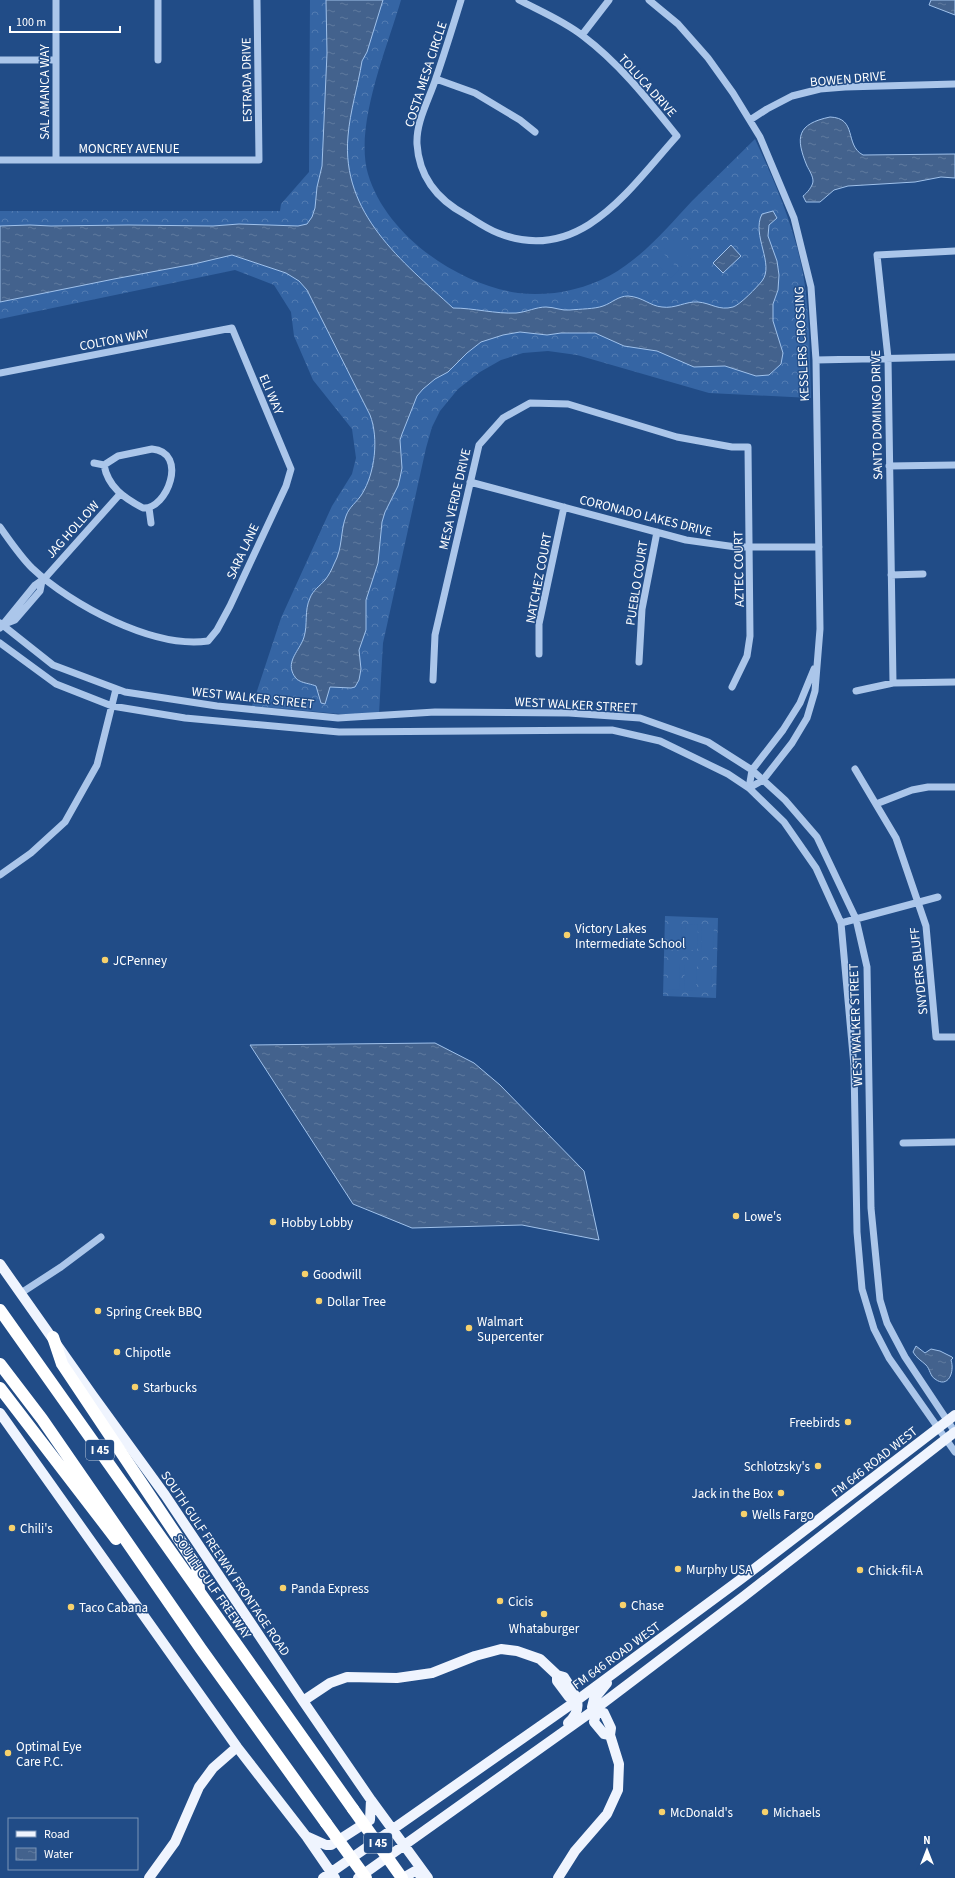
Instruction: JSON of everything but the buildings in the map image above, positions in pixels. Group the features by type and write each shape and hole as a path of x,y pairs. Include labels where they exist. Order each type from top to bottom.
{"highway":[{"name":"SOUTH GULF FREEWAY","path":"0,1310 403,1878"},
{"path":"52,1337 62,1364 197,1566 199,1591"},
{"name":"I 45","path":"0,1364 42,1419 163,1593 366,1878"},
{"path":"0,1388 112,1534 163,1593"}],"main road":[{"name":"SOUTH GULF FREEWAY FRONTAGE ROAD","path":"0,1264 92,1396 165,1495 303,1701 426,1878"},
{"path":"0,1413 115,1578 237,1747 306,1836 330,1876"},
{"name":"FM 646 ROAD WEST","path":"330,1876 392,1829 611,1675 741,1580 951,1418"},
{"name":"FM 646 ROAD WEST","path":"358,1878 554,1738 595,1712 955,1432"},
{"path":"303,1701 330,1683 347,1677 397,1678 432,1673 475,1656 501,1649 517,1650 540,1659 557,1675 557,1681 569,1698 575,1700 578,1711 575,1717 558,1732 554,1738"},
{"path":"558,1878 575,1851 607,1814 615,1798 619,1783 619,1764 610,1735 611,1728 604,1713 595,1712 592,1704 594,1699 610,1679 611,1675"},
{"path":"149,1878 175,1842 199,1787 213,1768 237,1747"},
{"path":"306,1836 326,1845 331,1845 370,1820 371,1800"},
{"path":"403,1878 415,1871 426,1878"}],"street":[{"name":"SAL AMANCA WAY","path":"56,0 56,160"},
{"path":"158,0 158,60"},
{"name":"ESTRADA DRIVE","path":"257,0 259,160"},
{"name":"COSTA MESA CIRCLE","path":"461,0 436,79 418,126 417,144 419,160 424,176 432,188 447,202 461,212 498,233 518,239 541,241 560,238 584,229 597,221 615,205 677,136"},
{"name":"TOLUCA DRIVE","path":"519,0 582,35 629,77 677,136"},
{"path":"582,35 609,0"},
{"name":"KESSLERS CROSSING","path":"649,0 678,24 708,58 760,137 794,218 811,286 816,360 820,629 815,691 807,718 792,743 763,780 749,788"},
{"path":"0,60 56,60"},
{"path":"436,79 475,93 520,120 535,132"},
{"name":"BOWEN DRIVE","path":"750,120 792,96 820,89 955,84"},
{"name":"MONCREY AVENUE","path":"0,160 259,160"},
{"name":"SANTO DOMINGO DRIVE","path":"893,683 888,358 877,255 955,251"},
{"name":"COLTON WAY","path":"0,373 232,328"},
{"name":"ELI WAY","path":"232,328 291,469"},
{"path":"816,360 955,357"},
{"name":"MESA VERDE DRIVE","path":"433,680 435,635 479,445 504,418 530,403 568,404 677,437 732,447 748,447"},
{"name":"AZTEC COURT","path":"732,687 747,656 750,636 748,447"},
{"path":"94,463 104,465 118,456 130,452 152,449 165,453 170,459 172,474 158,502 148,508 137,505 113,488 104,465"},
{"path":"889,466 955,464"},
{"name":"SARA LANE","path":"44,579 72,598 118,623 149,634 170,639 197,642 208,640 217,630 230,606 286,486 291,469"},
{"name":"CORONADO LAKES DRIVE","path":"470,482 686,540 736,548 819,548"},
{"name":"JAG HOLLOW","path":"1,625 35,585 44,579 120,494"},
{"name":"NATCHEZ COURT","path":"539,654 539,624 564,507"},
{"path":"148,508 151,523"},
{"path":"0,527 23,557 44,579"},
{"name":"PUEBLO COURT","path":"639,662 642,609 657,532"},
{"path":"891,575 923,574"},
{"name":"WEST WALKER STREET","path":"1,625 53,666 125,692 217,706 338,718 435,712 568,713 640,718 708,742 752,770 785,800 817,837 856,919 867,967 871,1208 880,1300 887,1323 905,1357 951,1418 955,1432"},
{"name":"WEST WALKER STREET","path":"0,643 56,684 112,706 185,718 333,732 612,730 660,741 728,774 749,788 784,822 816,868 841,923 854,1066 857,1232 862,1290 874,1329 889,1358 955,1452"},
{"name":"KESSLERS CROSSING","path":"749,788 752,770 783,730 800,703 816,664"},
{"path":"856,691 893,683 955,682"},
{"path":"0,875 31,853 65,822 97,765 116,689"},
{"name":"SNYDERS BLUFF","path":"855,769 896,838 926,926 936,1037 955,1037"},
{"path":"876,804 912,790 928,787 955,787"},
{"path":"841,923 938,897"},
{"path":"903,1143 955,1142"},
{"path":"21,1294 61,1267 101,1237"}],"green space":[{"path":"310,0 401,0 374,87 369,111 365,133 365,155 368,174 377,196 390,217 407,236 427,253 448,267 471,279 495,288 518,293 553,293 577,289 599,281 621,269 643,251 755,139 787,215 799,254 806,294 810,346 811,398 709,393 577,355 548,351 523,353 501,360 480,372 458,389 440,411 432,427 426,448 383,643 379,714 341,714 252,706 281,618 332,506 352,474 356,458 352,429 313,380 294,336 291,312 274,285 235,270 0,319 0,211 280,211 281,204 309,172"},
{"path":"673,240 691,259 682,267 664,248"},
{"path":"661,251 679,270 671,278 653,260"},
{"path":"665,916 718,918 716,998 663,996"},
{"path":"670,924 682,924 681,950 669,950"},
{"path":"686,924 698,925 697,950 685,950"},
{"path":"702,925 714,925 713,951 701,951"},
{"path":"668,964 680,964 679,990 668,989"},
{"path":"685,965 697,965 696,991 684,990"},
{"path":"700,965 712,965 711,991 700,991"}],"water":[{"path":"326,0 383,0 367,52 362,61 349,127 348,164 354,189 365,212 379,234 414,272 453,308 508,313 516,313 546,307 570,310 600,307 621,297 628,296 662,307 671,307 698,302 723,308 733,307 740,303 762,281 765,274 766,266 759,231 759,222 762,214 773,211 777,218 769,225 768,236 777,261 779,275 778,290 773,304 773,321 783,353 781,364 769,375 756,376 725,366 694,367 657,351 624,346 595,333 561,333 547,335 520,332 503,335 481,342 467,353 448,372 435,379 417,396 400,440 402,468 400,478 382,522 378,563 366,600 366,630 359,650 361,669 359,680 355,687 351,688 330,687 325,704 321,703 316,686 302,682 296,678 291,667 293,658 304,637 307,608 311,595 328,576 337,558 346,516 362,494 370,476 373,466 375,445 373,424 370,415 307,290 299,281 286,273 232,255 194,264 0,302 0,226 213,226 239,224 298,226 307,224 312,217 315,208 317,187 322,166 327,53"},
{"path":"931,0 955,0 955,15 929,5"},
{"path":"830,117 844,122 848,127 857,151 863,155 955,154 955,178 941,177 915,182 848,186 834,190 820,202 806,202 803,196 810,189 813,181 812,175 803,156 800,140 805,128 819,120"},
{"path":"731,245 741,256 723,273 713,263"},
{"path":"435,1043 474,1063 500,1085 584,1171 599,1240 522,1225 412,1228 353,1204 250,1045"},
{"path":"916,1346 925,1353 931,1349 940,1351 953,1358 951,1360 951,1374 947,1381 940,1382 933,1378 927,1367 913,1352"}],"place":[{"name":"Victory Lakes Intermediate School","path":"567,935"},
{"name":"JCPenney","path":"105,960"},
{"name":"Lowe's","path":"736,1216"},
{"name":"Hobby Lobby","path":"273,1222"},
{"name":"Goodwill","path":"305,1274"},
{"name":"Dollar Tree","path":"319,1301"},
{"name":"Spring Creek BBQ","path":"98,1311"},
{"name":"Walmart Supercenter","path":"469,1328"},
{"name":"Chipotle","path":"117,1352"},
{"name":"Starbucks","path":"135,1387"},
{"name":"Freebirds","path":"848,1422"},
{"name":"Schlotzsky's","path":"818,1466"},
{"name":"Jack in the Box","path":"781,1493"},
{"name":"Wells Fargo","path":"744,1514"},
{"name":"Chili's","path":"12,1528"},
{"name":"Murphy USA","path":"678,1569"},
{"name":"Chick-fil-A","path":"860,1570"},
{"name":"Panda Express","path":"283,1588"},
{"name":"Cicis","path":"500,1601"},
{"name":"Chase","path":"623,1605"},
{"name":"Taco Cabana","path":"71,1607"},
{"name":"Whataburger","path":"544,1614"},
{"name":"Optimal Eye Care P.C.","path":"8,1753"},
{"name":"McDonald's","path":"662,1812"},
{"name":"Michaels","path":"765,1812"}]}
